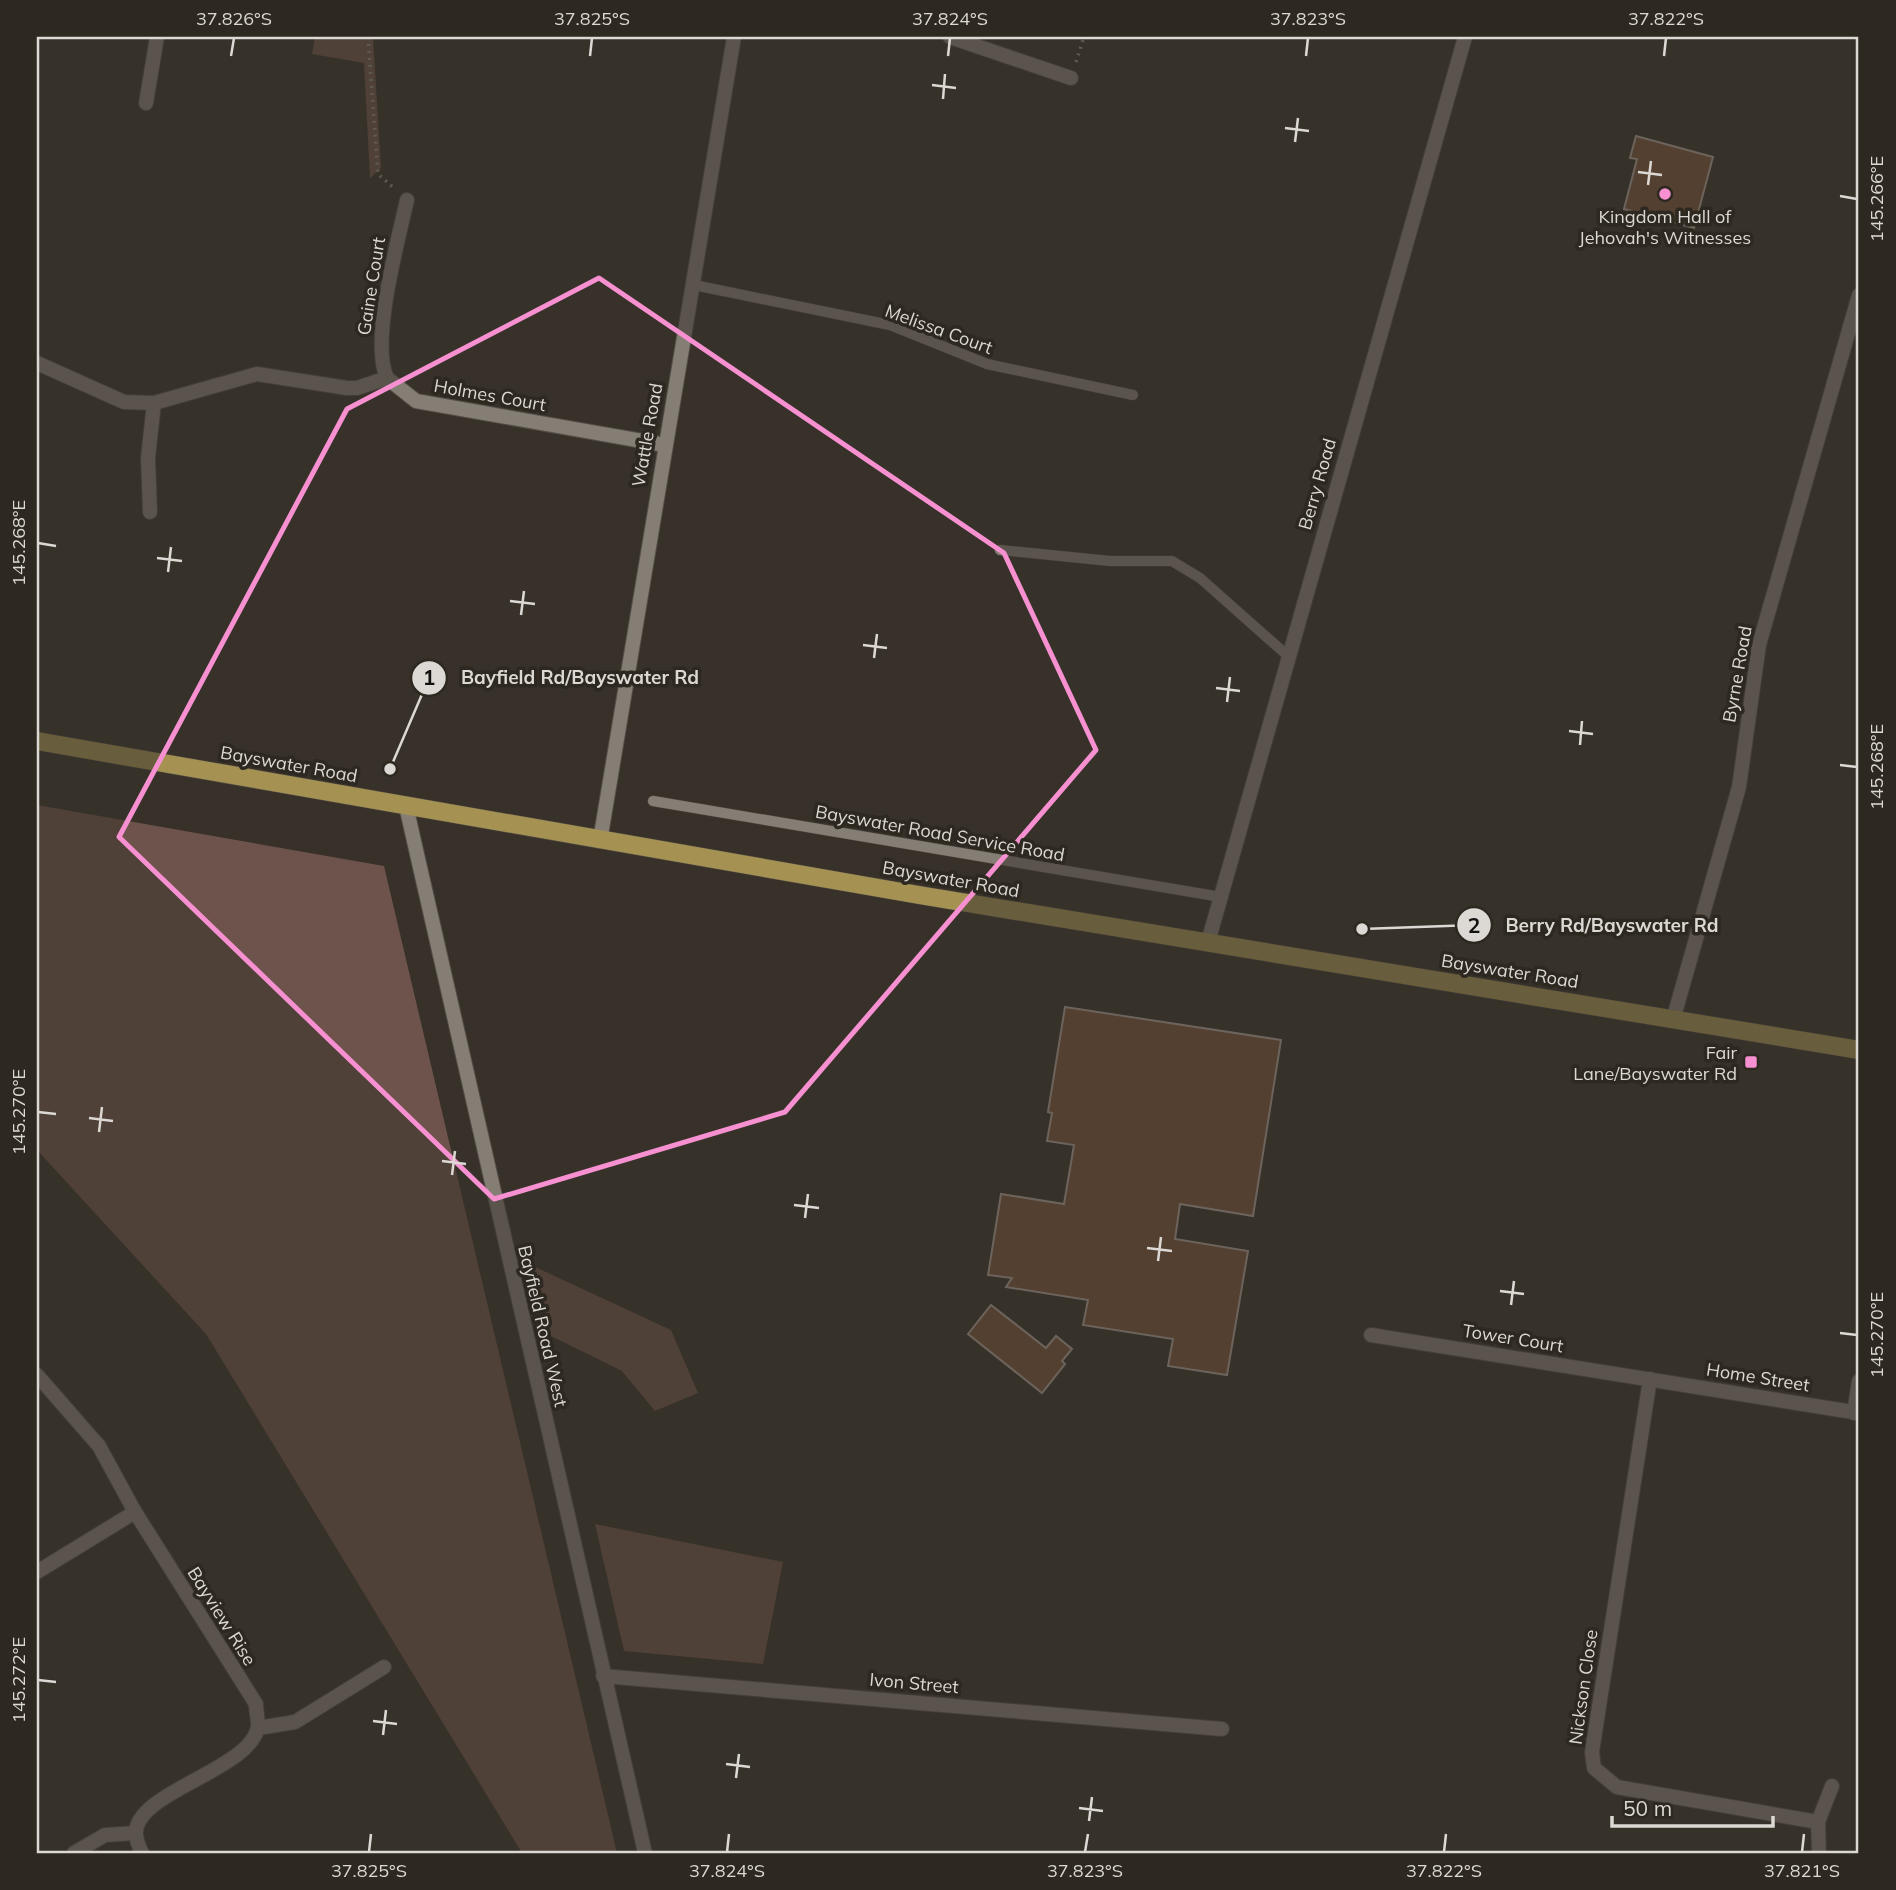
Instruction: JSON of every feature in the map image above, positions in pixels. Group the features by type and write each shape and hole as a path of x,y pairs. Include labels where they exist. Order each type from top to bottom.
{"main road":[{"name":"Bayswater Road","path":"37,741 600,841 1859,1050"}],"street":[{"path":"146,103 157,37"},
{"name":"Wattle Road","path":"600,841 734,37"},
{"path":"950,37 1071,78"},
{"name":"Berry Road","path":"1208,943 1465,37"},
{"name":"Gaine Court","path":"387,378 380,354 407,200"},
{"name":"Byrne Road","path":"1673,1020 1739,787 1759,645 1859,295"},
{"path":"37,363 124,402 154,403 257,374 347,388 387,378"},
{"name":"Holmes Court","path":"387,378 416,401 665,445"},
{"path":"150,512 148,458 154,403"},
{"name":"Bayfield Road West","path":"406,806 645,1853"},
{"name":"Tower Court","path":"1371,1335 1650,1379"},
{"name":"Bayview Rise","path":"37,1375 99,1446 135,1512 256,1704 258,1728"},
{"name":"Home Street","path":"1650,1379 1857,1413"},
{"name":"Nickson Close","path":"1650,1379 1592,1752 1594,1768 1617,1787 1818,1822"},
{"path":"1857,1413 1859,1381"},
{"path":"37,1572 135,1512"},
{"path":"142,1853 136,1833 139,1821 153,1805 242,1752 258,1728 295,1723 384,1667"},
{"name":"Ivon Street","path":"603,1676 1222,1729"},
{"path":"1819,1853 1818,1822 1832,1786"},
{"path":"74,1853 105,1835 136,1833"}],"lane":[{"name":"Melissa Court","path":"694,285 890,325 987,364 1132,395"},
{"path":"1000,551 1110,561 1172,561 1200,578 1288,656"},
{"name":"Bayswater Road Service Road","path":"653,801 1221,897"}],"path":[{"path":"368,37 378,174 407,200"},
{"path":"1071,78 1084,37"}],"highlighted area":[{"path":"599,278 1004,553 1096,750 785,1112 494,1199 119,837 347,409"}],"shaded area":[{"path":"315,37 373,37 381,168 370,178 364,63 312,54"},
{"path":"37,805 384,866 617,1853 522,1853 206,1334 37,1150"},
{"path":"533,1266 671,1330 698,1393 655,1411 622,1371 551,1336"},
{"path":"595,1524 783,1562 763,1664 624,1651"}],"building":[{"name":"Kingdom Hall of Jehovah's Witnesses","path":"1636,136 1713,157 1694,228 1624,209 1637,159 1630,158"},
{"path":"1065,1007 1281,1040 1253,1216 1180,1204 1175,1239 1248,1251 1227,1375 1168,1366 1173,1339 1083,1325 1088,1300 1006,1287 1012,1278 988,1275 1001,1194 1064,1204 1074,1145 1047,1141 1052,1113 1048,1112"},
{"path":"991,1305 1046,1348 1056,1336 1072,1349 1062,1361 1065,1364 1042,1393 968,1334"}],"place":[{"name":"Kingdom Hall of Jehovah's Witnesses","path":"1665,194"},
{"name":"Bayfield Rd/Bayswater Rd","path":"390,769"},
{"name":"Berry Rd/Bayswater Rd","path":"1362,929"},
{"name":"Fair Lane/Bayswater Rd","path":"1751,1062"}]}
